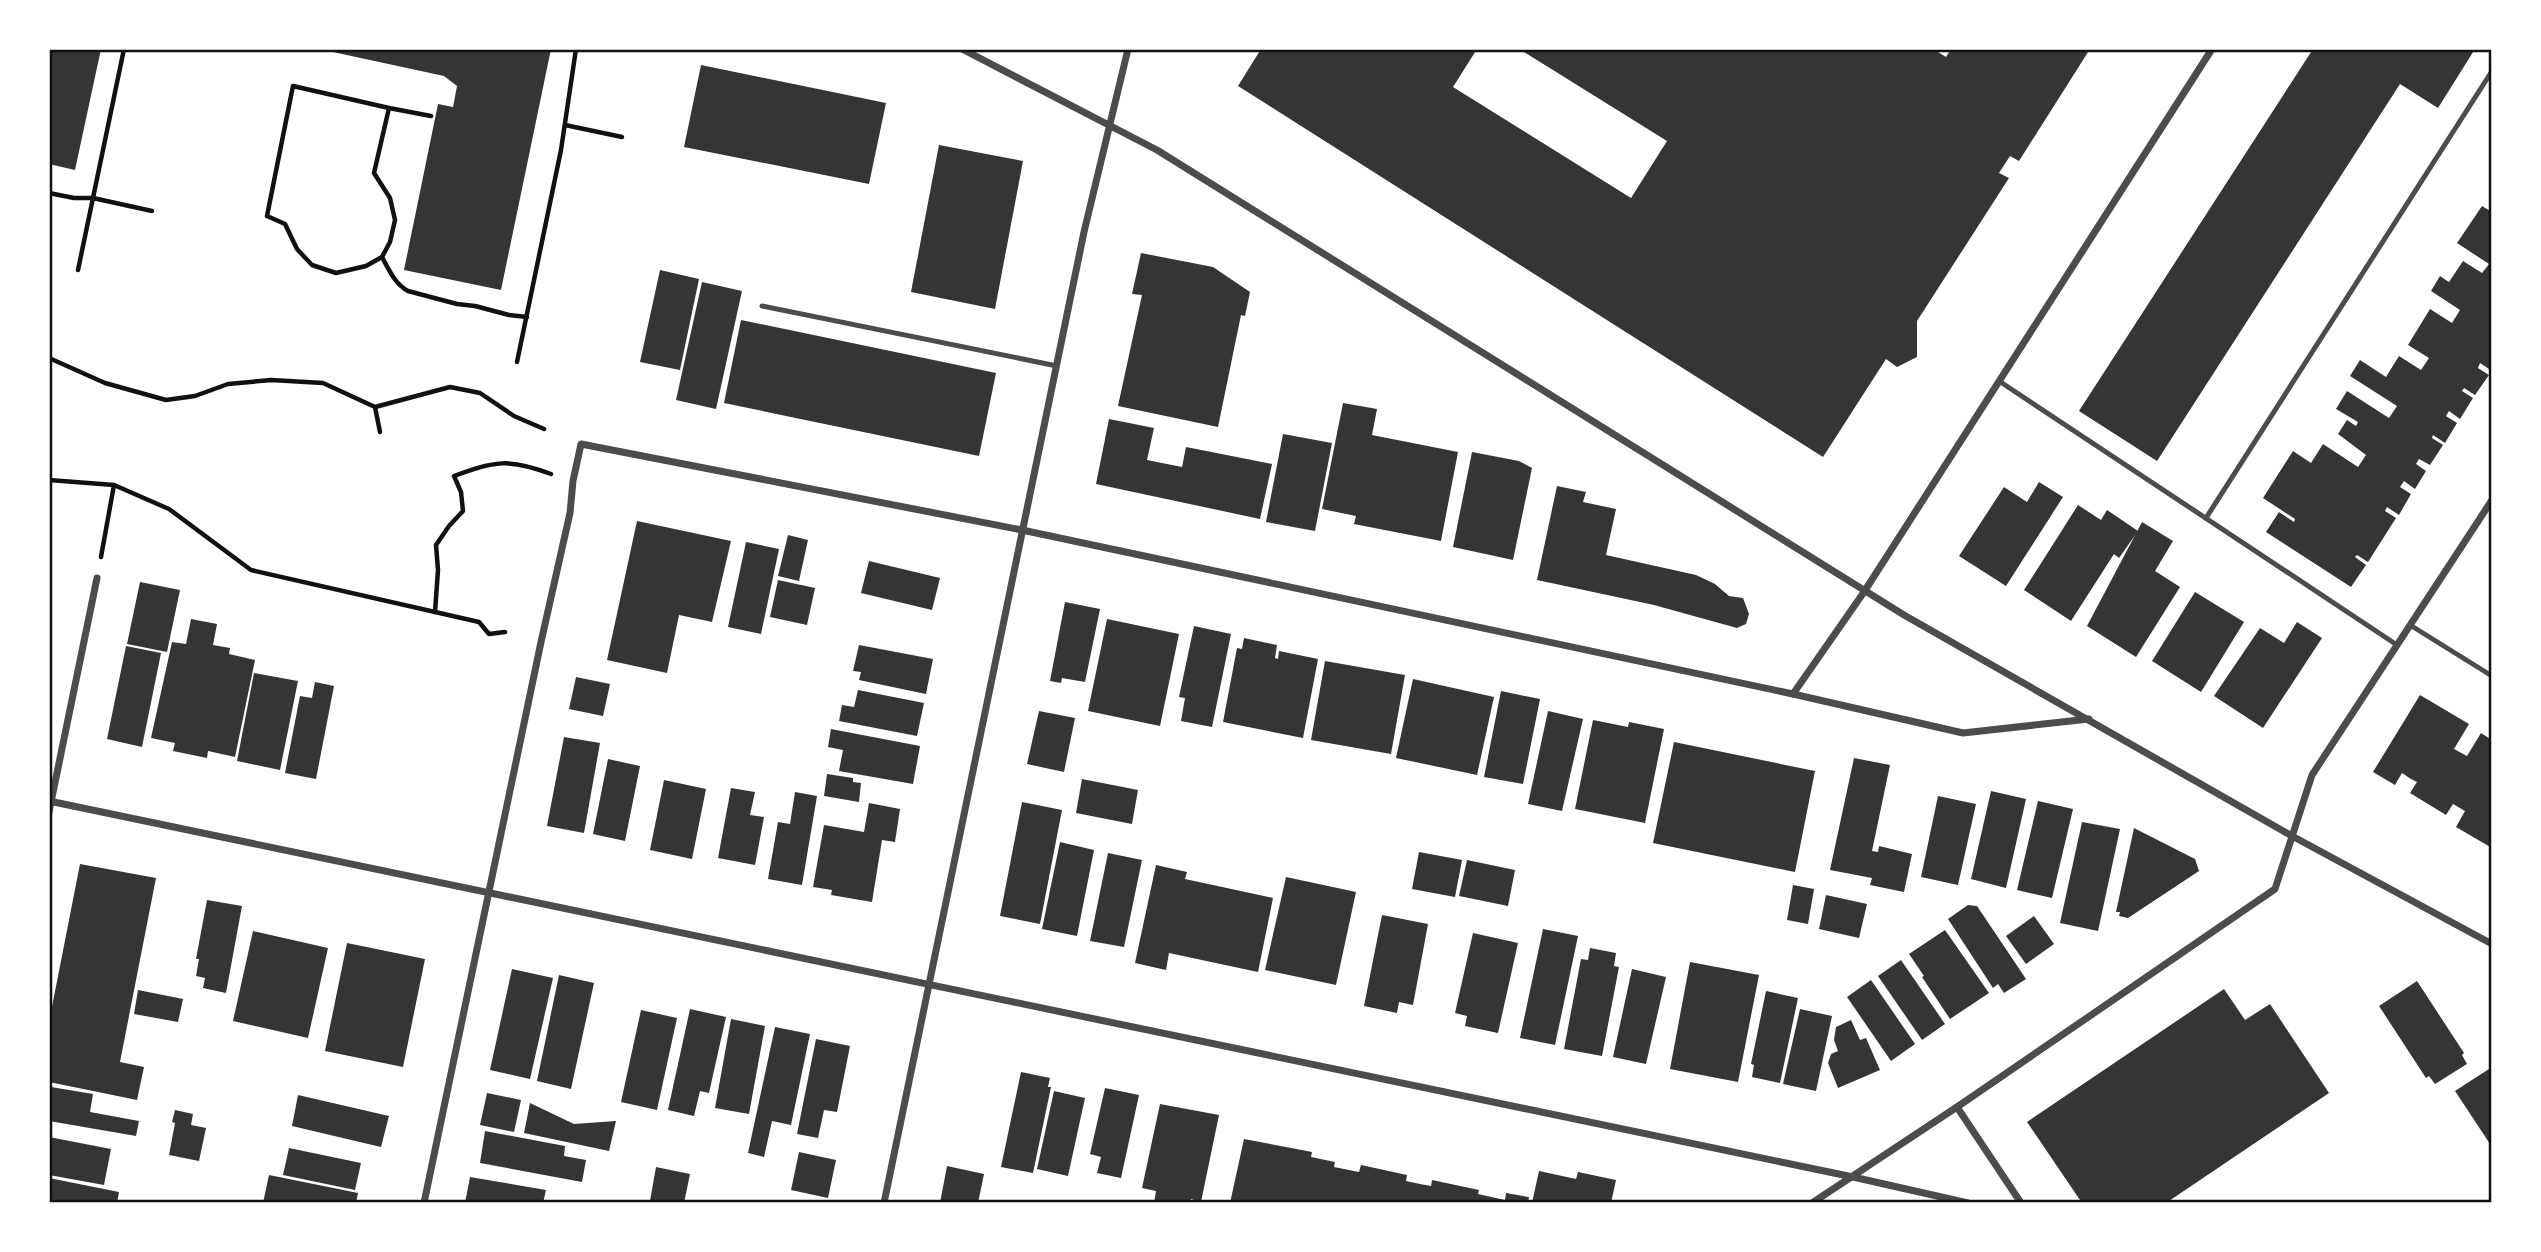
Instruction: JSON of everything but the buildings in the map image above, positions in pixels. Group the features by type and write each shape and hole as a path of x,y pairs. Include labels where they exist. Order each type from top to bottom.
{"street":[{"path":"962,49 1157,150 1864,592 2292,836 2492,944"},
{"path":"884,1203 1056,366 1109,123 1128,49"},
{"path":"1793,694 1864,592 2212,49"},
{"path":"425,1203 570,513 581,443 1022,530 1793,694 1963,733 2089,719"},
{"path":"1812,1203 2275,889 2312,775 2492,500"},
{"path":"49,812 97,578"},
{"path":"50,801 1968,1203"},
{"path":"1957,1107 2021,1203"}],"lane":[{"path":"2206,518 2492,71"},
{"path":"762,306 1056,366"},
{"path":"1999,381 2397,645"},
{"path":"2410,625 2492,676"}],"path":[{"path":"78,270 124,49"},
{"path":"517,362 565,125 576,49"},
{"path":"389,108 374,173 390,198 395,220 390,242 382,257 349,271 336,273 323,270 303,257 285,224 267,216 293,86 431,116"},
{"path":"565,125 622,136"},
{"path":"49,193 74,198 93,198 152,211"},
{"path":"382,257 393,277 408,291 457,304 527,317"},
{"path":"49,358 105,383 166,400 195,396 229,384 271,380 323,383 375,407 450,387 480,393 514,416 544,429"},
{"path":"375,407 380,432"},
{"path":"435,612 438,570 436,545 463,511 461,492 454,476 496,463 517,462 551,474"},
{"path":"49,480 114,485 169,509 251,570 479,622 489,634 505,632"},
{"path":"97,578 114,485"}]}
